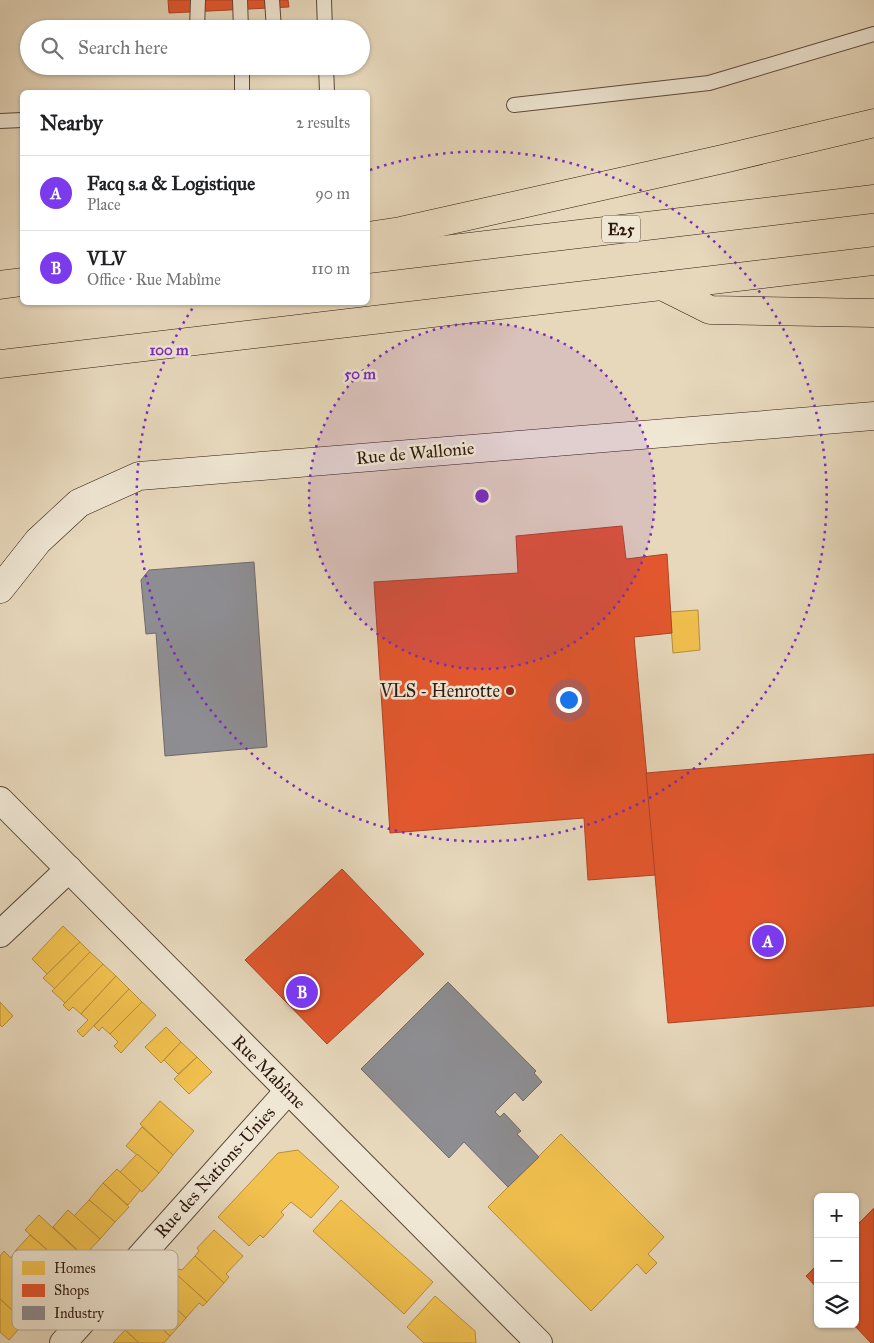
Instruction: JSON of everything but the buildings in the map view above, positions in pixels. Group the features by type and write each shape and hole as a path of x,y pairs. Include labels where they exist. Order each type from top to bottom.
{"highway":[{"path":"370,236 401,231 714,162 874,123"},
{"name":"E25","path":"370,259 874,199"},
{"path":"0,364 874,261"},
{"path":"0,285 20,282"},
{"path":"662,286 710,310 874,312"},
{"path":"0,303 20,300"}],"street":[{"name":"Rue de Wallonie","path":"0,589 38,541 79,503 139,476 874,416"},
{"name":"Rue Mabîme","path":"0,800 537,1342"},
{"path":"0,934 69,869"},
{"name":"Rue des Nations-Unies","path":"146,1250 288,1091"},
{"name":"Rue des Nations-Unies","path":"63,1343 75,1330"}],"lane":[{"path":"197,20 198,0"},
{"path":"240,0 241,20"},
{"path":"272,0 273,20"},
{"path":"324,0 325,20"},
{"path":"514,105 709,83 874,34"},
{"path":"242,75 242,90"},
{"path":"326,75 327,90"},
{"path":"0,121 20,120"}],"place":[{"name":"VLS - Henrotte","path":"510,691"},
{"name":"Facq s.a & Logistique","path":"768,941"},
{"name":"VLV","path":"302,992"}]}
